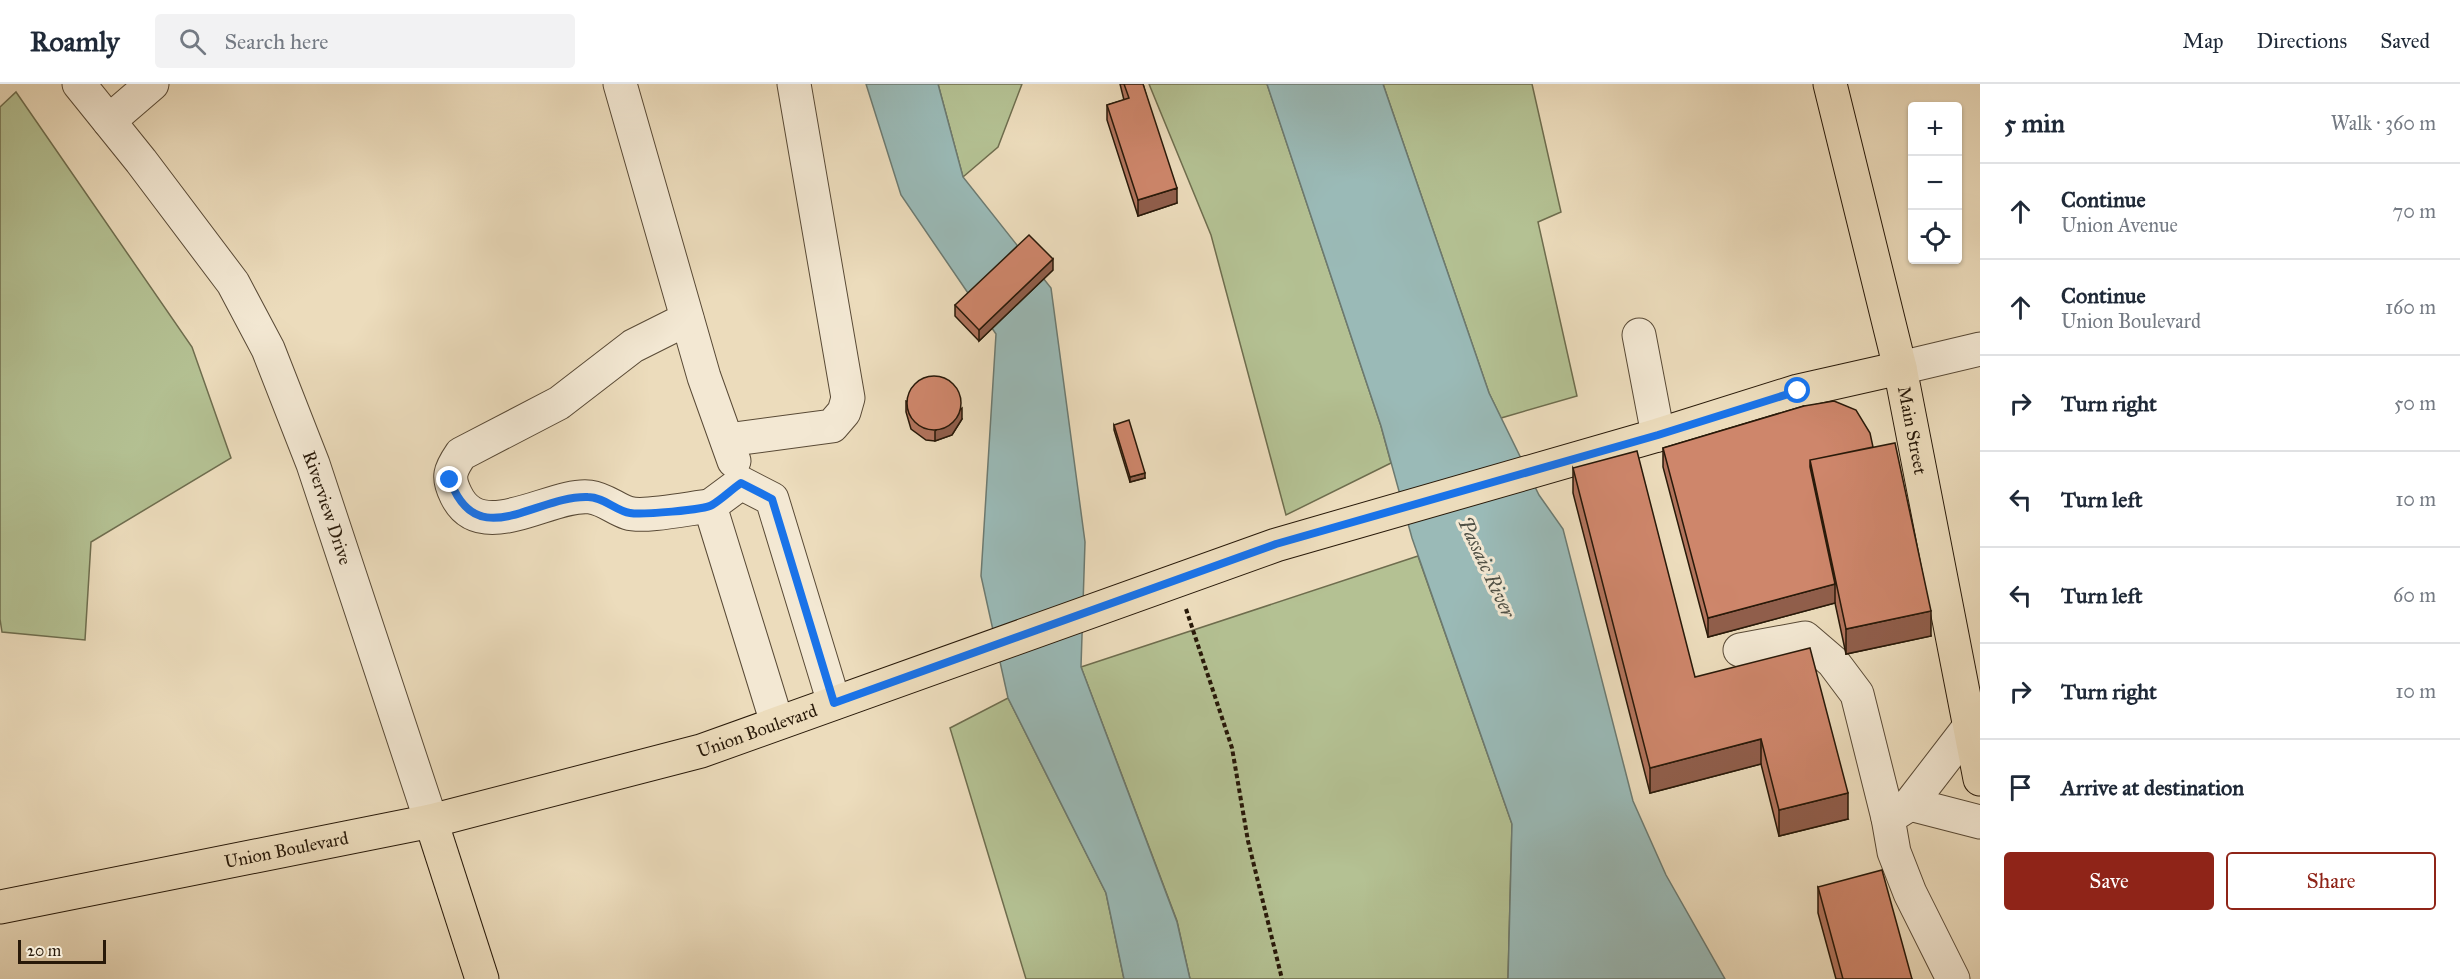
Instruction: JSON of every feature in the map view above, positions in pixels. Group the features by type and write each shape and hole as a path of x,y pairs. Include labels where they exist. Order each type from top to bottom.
{"main road":[{"name":"Main Street","path":"1830,84 1900,368 1980,779"},
{"name":"Union Boulevard","path":"0,907 431,821 700,751 1276,544 1643,439 1798,391 1900,368"},
{"name":"Riverview Drive","path":"431,821 482,979"}],"street":[{"name":"Riverview Drive","path":"79,84 234,284 268,349 313,464 431,821"},
{"path":"109,121 153,84"},
{"path":"620,84 704,377 741,483 772,499 834,703"},
{"path":"727,440 832,426 844,412 848,398 794,84"},
{"path":"687,319 633,345 559,402 461,454 451,469 450,480 457,498 468,510 487,518 505,518 558,501 589,496 607,501 629,513 710,506 741,483"},
{"path":"1639,335 1643,439"},
{"path":"1900,368 1980,349"},
{"path":"710,506 777,723"},
{"path":"1740,650 1805,638 1833,662 1857,694 1899,811 1894,852 1910,893 1953,979"},
{"path":"1899,811 1970,726"},
{"path":"1899,811 1980,822"}],"path":[{"path":"1176,580 1232,748 1248,841 1281,979"}],"green space":[{"path":"938,84 1022,84 998,147 963,177"},
{"path":"1149,84 1267,84 1381,426 1391,463 1286,515 1211,235"},
{"path":"1383,84 1532,84 1561,212 1538,222 1577,396 1501,418 1489,393"},
{"path":"16,92 192,347 231,458 91,542 85,640 2,632 0,619 0,107"},
{"path":"1418,556 1512,824 1508,979 1190,979 1177,921 1081,667"},
{"path":"1008,698 1106,893 1124,979 1026,979 950,728"}],"water":[{"path":"866,84 938,84 963,177 1051,288 1085,542 1081,667 1177,922 1190,979 1124,979 1106,893 1008,698 981,576 996,334 901,195"},
{"name":"Passaic River","path":"1267,84 1383,84 1489,393 1539,495 1563,529 1633,801 1666,875 1725,979 1508,979 1512,824 1412,538 1381,426"}],"building":[{"path":"1124,84 1143,84 1177,188 1138,200 1107,105 1129,98"},
{"path":"1029,235 1053,259 979,330 955,305"},
{"path":"929,376 939,376 949,380 957,388 961,403 957,418 949,426 939,430 929,430 919,426 911,418 907,408 907,398 911,388 919,380"},
{"path":"1834,401 1856,410 1870,433 1873,447 1810,460 1835,584 1708,618 1663,448 1804,406"},
{"path":"1129,420 1145,473 1130,477 1114,425"},
{"path":"1895,443 1931,611 1846,629 1810,460"},
{"path":"1637,451 1695,677 1810,648 1848,793 1779,810 1761,739 1650,768 1573,468"},
{"path":"1882,870 1912,979 1843,979 1818,887"}],"route":[{"path":"450,480 457,498 468,510 487,518 505,518 558,501 589,496 607,501 629,513 651,513 710,506 741,483 772,499 834,703 1276,544 1658,435 1798,391"}]}
